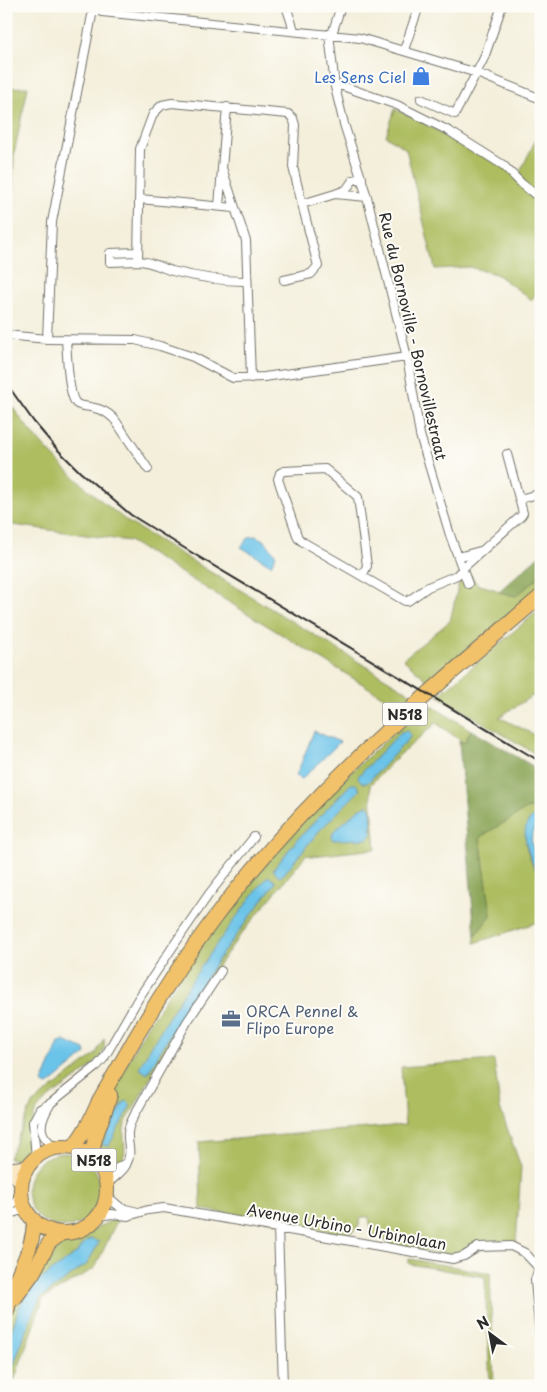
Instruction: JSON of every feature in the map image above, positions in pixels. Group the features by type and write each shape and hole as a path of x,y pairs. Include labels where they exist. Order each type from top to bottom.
{"highway":[{"name":"N518","path":"72,1148 81,1138 138,1032 188,954 237,887 314,800 389,728 541,596"},
{"name":"N518","path":"107,1191 97,1164 93,1145 106,1110 114,1075"},
{"name":"N518","path":"33,1161 46,1151 57,1148 72,1148 82,1151 97,1164"},
{"path":"8,1310 11,1294 34,1236 22,1190 24,1174 33,1161"},
{"path":"30,1216 44,1228 62,1233 80,1230 98,1216 104,1207 107,1191"},
{"path":"8,1310 33,1273 49,1242 62,1233"}],"main road":[{"path":"22,1190 6,1168 33,1161"}],"street":[{"path":"286,6 294,30"},
{"path":"330,34 341,6"},
{"path":"404,50 419,6"},
{"path":"421,99 455,114 477,73 502,6"},
{"path":"47,339 52,222 90,8 112,13 360,38 477,73 541,99"},
{"name":"Rue du Bornoville - Bornovillestraat","path":"330,34 334,83 343,120 362,178 407,357 420,435 468,584"},
{"path":"334,83 396,104 448,131 503,165 541,199"},
{"path":"138,261 140,149 153,114 158,108 164,104 172,103 286,114 291,117 295,125 293,167 318,266 310,274 284,280"},
{"path":"219,206 226,108"},
{"path":"222,168 246,241 251,378"},
{"path":"302,204 346,190 353,180 362,178"},
{"path":"336,194 367,197"},
{"path":"140,199 234,208"},
{"path":"138,252 110,252 110,262 148,262 171,270 225,281 246,281"},
{"path":"6,335 66,340 135,340 193,357 234,378 251,378 407,357"},
{"path":"66,340 68,372 74,401 77,404 110,413 148,468"},
{"path":"362,576 367,566 358,497 325,469 284,471 280,474 278,480 298,538 362,576 408,601 428,587 457,575 521,516 523,513 520,499 507,454"},
{"path":"520,499 541,492"},
{"path":"458,557 482,550"},
{"path":"33,1161 33,1122 40,1109 51,1103 97,1066 104,1058 138,999 176,942 209,894 254,837"},
{"path":"107,1191 111,1180 128,1162 130,1146 129,1124 187,1022 221,971"},
{"path":"51,1103 43,1119 42,1132 45,1139 57,1148"},
{"path":"97,1164 116,1169 128,1162"},
{"path":"6,1213 22,1190"},
{"name":"Avenue Urbino - Urbinolaan","path":"107,1191 120,1208 140,1212"},
{"name":"Avenue Urbino - Urbinolaan","path":"98,1216 112,1214 128,1216 164,1208 453,1259 464,1256 478,1247 511,1246 525,1253 540,1269"},
{"path":"6,1213 19,1211 30,1216"},
{"path":"278,1227 283,1386"},
{"path":"540,1269 536,1280 541,1349"}],"green space":[{"path":"28,87 14,154 8,320 6,320 6,88"},
{"path":"395,109 502,162 519,174 541,129 541,283 532,300 496,274 469,267 435,269 406,149 386,136"},
{"path":"6,398 32,433 62,465 77,480 128,522 415,696 400,707 129,541 6,524"},
{"path":"541,554 541,575 516,596 498,592"},
{"path":"470,574 477,584 516,596 541,575 541,587 430,683 403,659 450,621 459,582"},
{"path":"541,608 541,700 532,696 499,717 541,738 541,757 438,696"},
{"path":"427,703 471,730 464,743 436,723 393,761 370,785 376,849 312,856 306,855 238,938 173,1036 125,1124 125,1153 120,1162 114,1166 113,1163 105,1159 101,1147 97,1146 116,1084 148,1024 222,915 329,792","holes":["401,732 411,736 367,783 358,778","351,784 359,788 359,791 319,831 283,875 273,870 296,841","268,877 275,883 222,954 185,1009 174,1008 228,930"]},
{"path":"471,730 541,771 541,810 528,808 480,837 491,915 475,936 459,741 464,743"},
{"path":"528,808 541,810 528,822 526,846 533,866 541,878 541,921 475,943 475,936 491,915 480,837"},
{"path":"104,1039 104,1049 90,1068 54,1094 37,1110 33,1121 32,1144 25,1157 17,1161 9,1158 32,1104 95,1055"},
{"path":"494,1060 500,1108 521,1167 516,1245 508,1243 455,1256 391,1246 391,1242 374,1236 369,1217 361,1217 356,1229 344,1234 201,1209 199,1142 405,1125 401,1067"},
{"path":"64,1153 78,1156 90,1164 98,1176 101,1190 98,1204 90,1216 78,1224 64,1227 50,1224 38,1216 30,1204 27,1190 30,1176 38,1164 50,1156"},
{"path":"113,1217 118,1218 95,1268 43,1299 12,1386 8,1386 24,1333 40,1297 87,1264 99,1242 90,1239 82,1245 77,1253 29,1288 19,1308 6,1348 6,1325 12,1309 50,1245 81,1238 112,1221"},
{"path":"409,1259 490,1273 494,1386 490,1386 485,1277 409,1264"}],"water":[{"path":"256,536 265,541 276,555 271,565 241,547 249,537"},
{"path":"314,731 340,742 302,779 296,776"},
{"path":"407,731 411,736 367,783 363,783 358,778 359,775 401,732"},
{"path":"351,784 356,784 359,791 319,831 280,877 273,870 296,841"},
{"path":"368,805 371,808 372,833 367,839 333,840 334,831 359,809"},
{"path":"541,811 541,822 533,832 532,843 541,869 541,878 531,859 525,834 529,821"},
{"path":"268,876 276,882 222,954 185,1009 147,1074 139,1068 168,1018 216,945"},
{"path":"64,1041 85,1050 86,1054 45,1086 42,1083 59,1043"},
{"path":"127,1101 131,1105 108,1147 102,1144 124,1102"},
{"path":"90,1239 99,1242 87,1264 40,1298 32,1314 6,1386 6,1348 19,1308 29,1288 77,1253 82,1245"}],"railway":[{"path":"6,383 34,422 56,448 80,472 131,515 541,762"}],"place":[{"name":"Les Sens Ciel","path":"421,76"},
{"name":"ORCA Pennel & Flipo Europe","path":"231,1019"}]}
